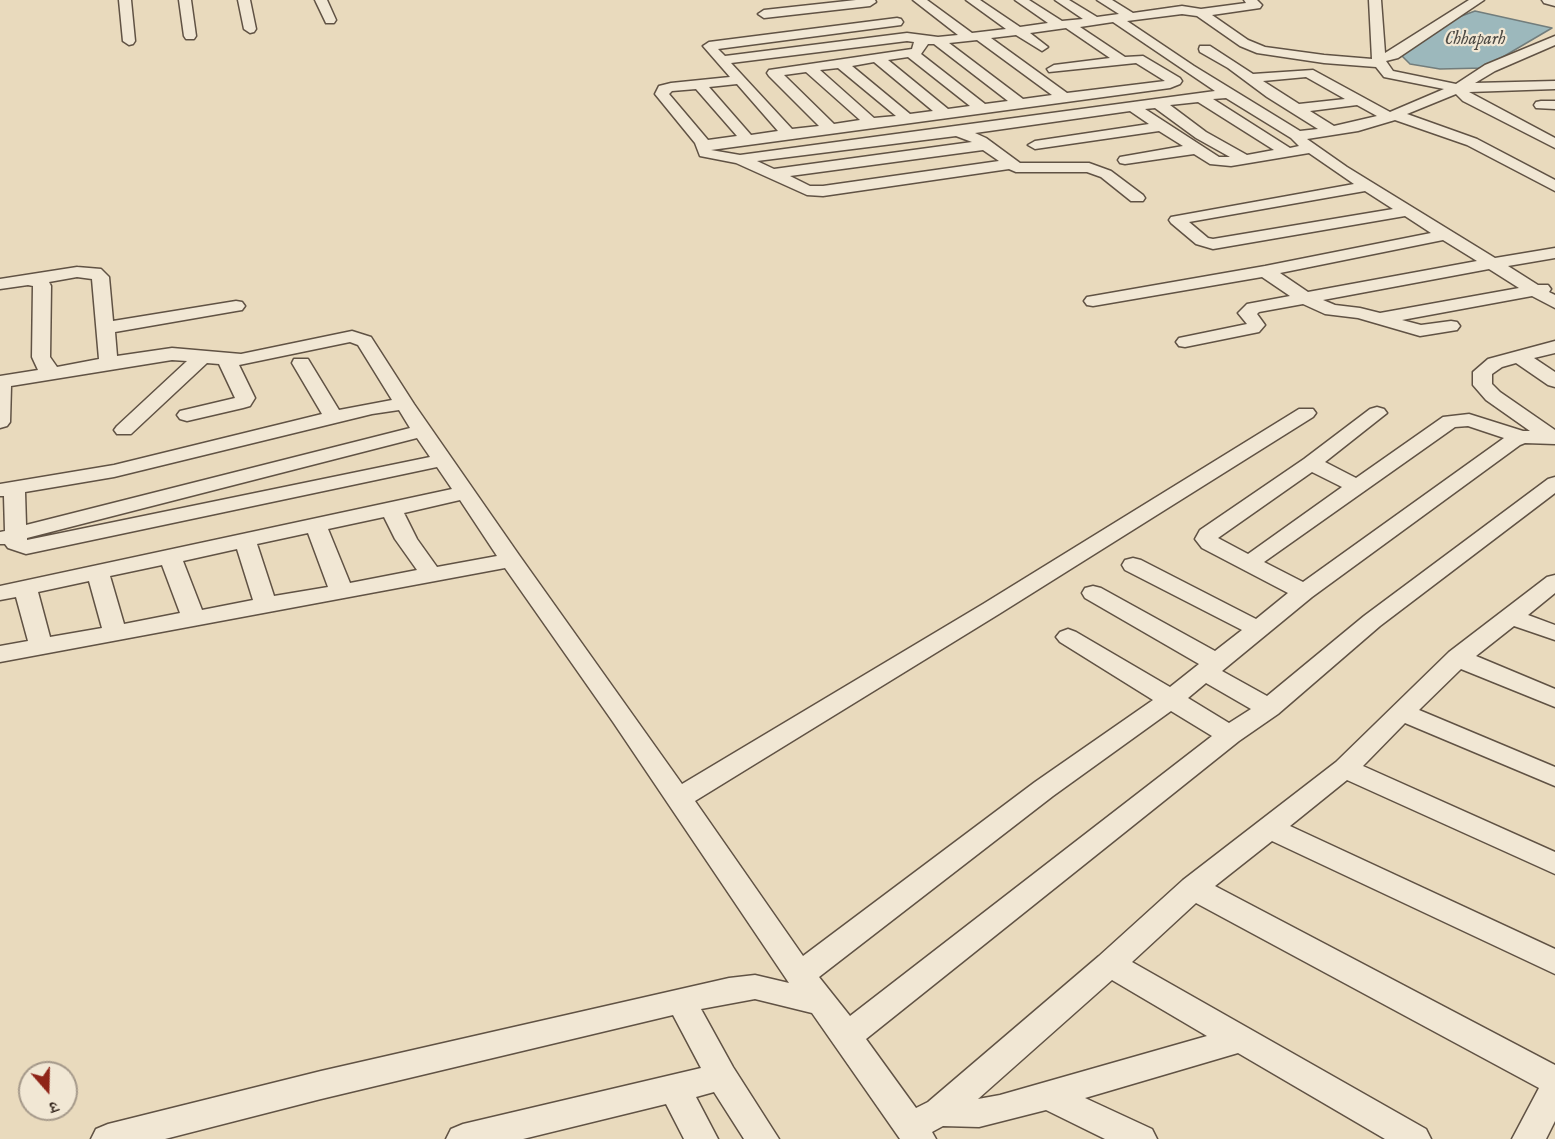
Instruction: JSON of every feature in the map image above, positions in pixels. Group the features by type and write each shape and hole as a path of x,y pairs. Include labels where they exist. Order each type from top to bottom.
{"street":[{"path":"125,0 129,41"},
{"path":"185,0 190,36"},
{"path":"244,0 250,29"},
{"path":"321,0 330,20"},
{"path":"919,0 1063,97"},
{"path":"972,0 1042,47"},
{"path":"1022,0 1121,60"},
{"path":"1061,0 1096,22"},
{"path":"1103,0 1132,17"},
{"path":"722,60 975,36 1182,10 1201,13 1256,4 1250,0"},
{"path":"1376,0 1379,61 1389,74 1458,88 1555,85"},
{"path":"1201,13 1244,44 1279,54 1379,61 1393,55 1451,15 1478,0"},
{"path":"1548,0 1555,2"},
{"path":"764,14 868,1 1019,103"},
{"path":"790,36 783,28 885,14"},
{"path":"1116,19 1166,54 1192,53 1244,44"},
{"path":"789,134 709,46 897,22"},
{"path":"830,128 774,74 911,53 918,51 918,45 926,39"},
{"path":"1298,136 1332,131 1392,116 1458,88 1490,68 1555,40"},
{"path":"911,53 981,108"},
{"path":"1192,53 1230,93 1298,136 1298,139 1309,149 1555,303"},
{"path":"1154,67 1192,53 1250,78 1332,131"},
{"path":"1279,54 1267,60 1291,74"},
{"path":"877,58 944,113"},
{"path":"704,145 1174,83 1175,81 1138,59 1054,69"},
{"path":"841,63 907,118"},
{"path":"808,67 871,123"},
{"path":"1250,78 1291,74 1313,75 1392,116 1472,142 1555,186"},
{"path":"1114,77 1134,88"},
{"path":"740,80 664,89 662,94 704,145 703,151 708,154 740,159 807,190 823,191 1010,164"},
{"path":"1048,85 1071,82"},
{"path":"699,84 747,140"},
{"path":"1458,88 1468,98 1555,144"},
{"path":"740,159 1230,93"},
{"path":"1200,97 1286,152"},
{"path":"1295,109 1360,101"},
{"path":"1158,103 1201,135 1244,159"},
{"path":"1133,107 1215,161 1231,162 1309,149"},
{"path":"1035,145 1161,126"},
{"path":"958,131 975,137 1010,164 1023,169 1089,168 1106,174 1137,198"},
{"path":"773,174 986,145"},
{"path":"1125,160 1195,149"},
{"path":"1369,186 1177,220 1202,241 1213,244 1407,211"},
{"path":"1093,301 1265,271 1445,235"},
{"path":"1185,342 1253,328 1256,326 1247,313 1248,310 1492,262 1555,253"},
{"path":"1265,271 1305,298 1330,310 1379,318 1420,330 1451,326"},
{"path":"0,284 86,272 100,277 109,364"},
{"path":"30,280 41,283 42,286 41,357 47,369 55,373"},
{"path":"1379,318 1555,286"},
{"path":"104,328 236,306"},
{"path":"0,422 1,382 172,354 227,360 254,358 341,337 360,338 370,348 422,431 800,975 847,1036 915,1133 1110,964 1193,888 1345,768 1458,658 1555,582"},
{"path":"1553,349 1495,363 1482,372 1483,385 1493,396 1553,438"},
{"path":"1518,356 1555,381"},
{"path":"124,430 202,357"},
{"path":"187,415 243,402 245,398 227,360"},
{"path":"301,363 333,417"},
{"path":"156,400 183,409 202,450"},
{"path":"404,404 385,405 333,417 114,471 7,489 8,536 19,546 36,546 443,460"},
{"path":"1304,592 1210,543 1206,538 1311,463 1377,412"},
{"path":"679,798 991,609 1305,413"},
{"path":"1249,563 1450,421 1468,420 1522,437 1553,438"},
{"path":"8,536 422,431"},
{"path":"800,975 1044,789 1171,699 1304,592 1513,441 1522,437"},
{"path":"1311,463 1358,487"},
{"path":"847,1036 1230,735 1269,708 1372,621 1555,483"},
{"path":"0,593 465,493"},
{"path":"391,509 406,539 431,575"},
{"path":"316,525 342,592"},
{"path":"245,540 266,606"},
{"path":"170,556 194,619"},
{"path":"0,654 511,560"},
{"path":"1133,565 1258,629"},
{"path":"98,572 115,633"},
{"path":"25,588 41,646"},
{"path":"1093,593 1210,667 1269,708"},
{"path":"1511,616 1555,633"},
{"path":"1068,637 1230,735"},
{"path":"1458,658 1555,699"},
{"path":"1401,711 1555,777"},
{"path":"1345,768 1555,864"},
{"path":"1270,828 1555,962"},
{"path":"1193,888 1555,1081"},
{"path":"1110,964 1414,1139"},
{"path":"108,1139 345,1080 729,990 754,987 821,1003"},
{"path":"681,1001 722,1077 762,1139"},
{"path":"940,1112 979,1113 1241,1040"},
{"path":"463,1139 722,1077"},
{"path":"1529,1139 1555,1088"},
{"path":"675,1090 701,1139"},
{"path":"1049,1095 1092,1118 1140,1139"}],"water":[{"name":"Chhaparh","path":"1475,11 1552,28 1484,68 1440,69 1410,64 1398,52 1421,31"}]}
